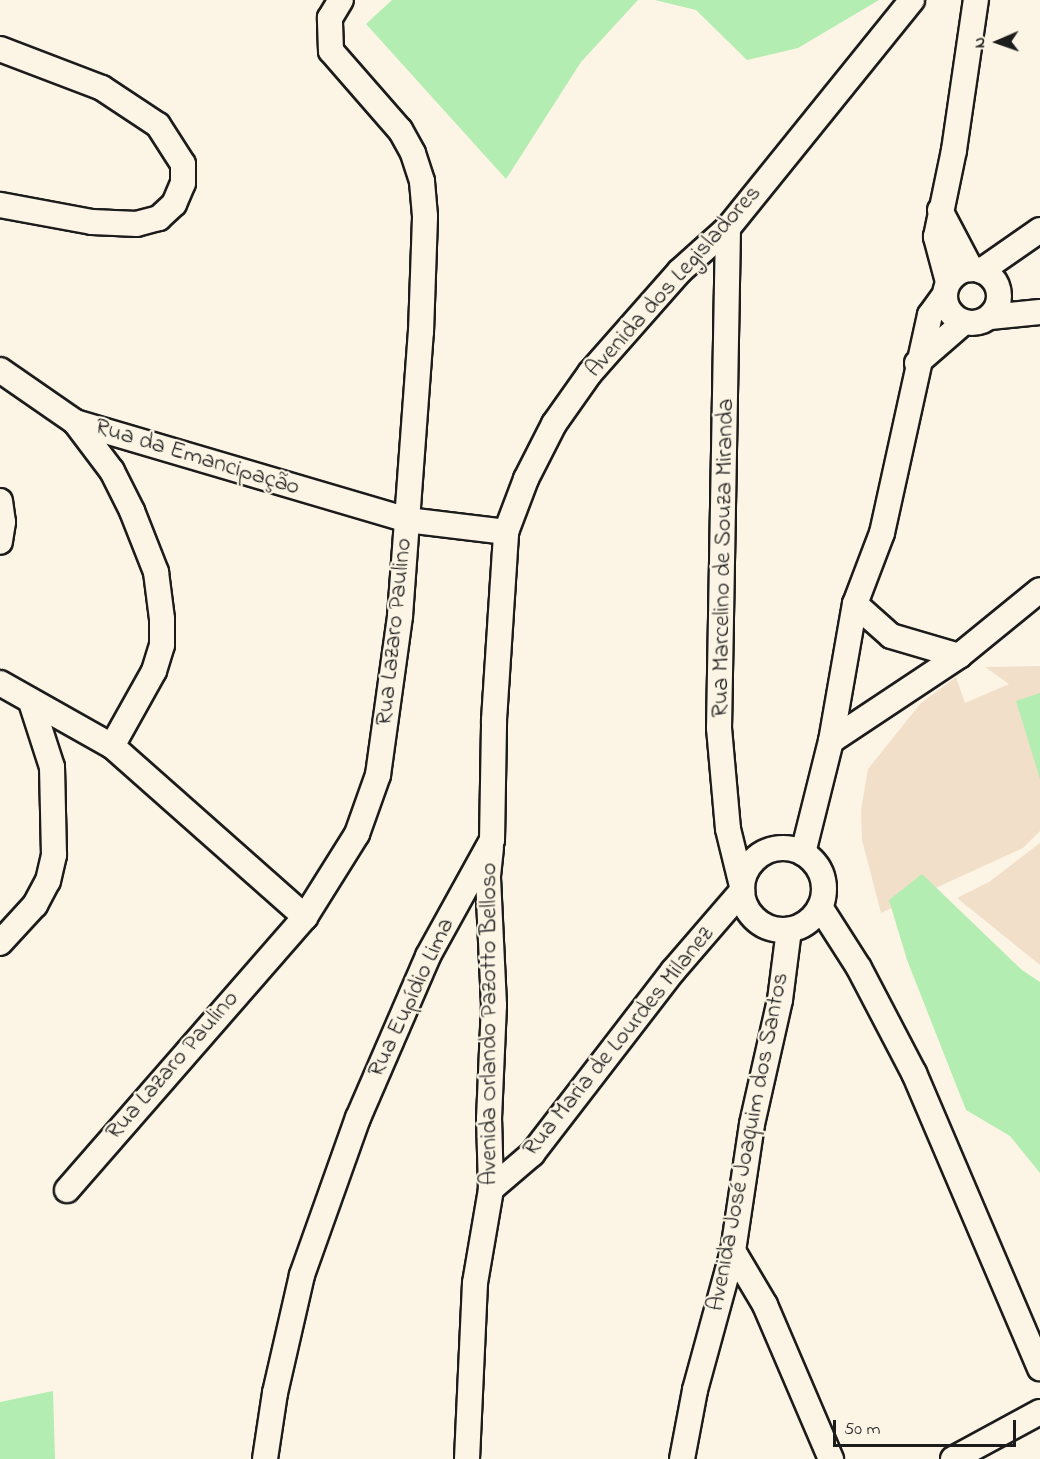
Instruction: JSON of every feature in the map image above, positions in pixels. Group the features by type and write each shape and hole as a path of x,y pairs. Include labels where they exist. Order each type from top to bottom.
{"street":[{"name":"Rua Lazaro Paulino","path":"67,1190 305,917 357,834 378,775 395,672 407,520 424,266 422,181 400,130 331,51 330,18 340,0"},
{"name":"Avenida dos Legisladores","path":"506,532 526,479 554,424 590,373 680,271 728,228 912,0"},
{"path":"976,0 954,150 936,237 949,312 963,323 977,324 990,317 1040,312"},
{"path":"0,49 102,88 158,125 183,164 183,183 174,204 159,218 137,224 92,222 0,206"},
{"path":"940,210 987,279 990,317"},
{"name":"Rua Marcelino de Souza Miranda","path":"728,228 720,728 728,829 742,889"},
{"path":"987,279 1040,232"},
{"path":"803,853 831,741 855,604 882,533 917,363 930,315 958,272 987,279 1040,301"},
{"path":"917,363 963,323"},
{"name":"Rua da Emancipação","path":"0,370 75,422 407,520"},
{"path":"75,422 112,471 132,511 156,572 162,619 162,645 154,671 112,746"},
{"path":"0,501 3,522 0,542"},
{"path":"407,520 506,532"},
{"name":"Rua Eupídio Lima","path":"265,1459 302,1275 350,1140 428,956 492,840 494,720 506,532"},
{"path":"831,741 959,656 1040,591"},
{"path":"855,604 891,636 959,656"},
{"path":"0,683 112,746 305,917"},
{"path":"0,943 35,905 48,881 54,855 52,767 31,702"},
{"name":"Avenida Orlando Pazotto Belloso","path":"467,1459 475,1283 491,1189 489,1119 494,1005 488,876 492,840"},
{"path":"784,848 803,853 818,868 823,880 820,907 801,926 789,930 775,930 757,920 745,904 742,889 749,865 759,856 784,848"},
{"name":"Rua Maria de Lourdes Milanez","path":"491,1189 532,1154 673,971 742,889"},
{"path":"820,907 859,968 914,1073 1040,1368"},
{"name":"Avenida José Joaquim dos Santos","path":"682,1459 695,1390 733,1251 752,1124 780,1000 789,930"},
{"path":"733,1251 765,1305 831,1459"},
{"path":"953,1459 1040,1412"}],"shaded area":[{"path":"1040,666 1040,831 1023,848 881,913 862,840 861,810 868,769 920,704 956,677 965,703 1009,684 985,667"},
{"path":"1040,843 1040,965 957,898 989,882"}],"green space":[{"path":"392,0 638,0 581,62 506,179 366,24"},
{"path":"655,0 879,0 798,48 747,60 696,10"},
{"path":"1040,693 1040,779 1016,701"},
{"path":"922,874 1022,970 1040,982 1040,1173 1010,1136 966,1110 907,960 889,900"},
{"path":"53,1391 55,1459 0,1459 0,1402"}]}
